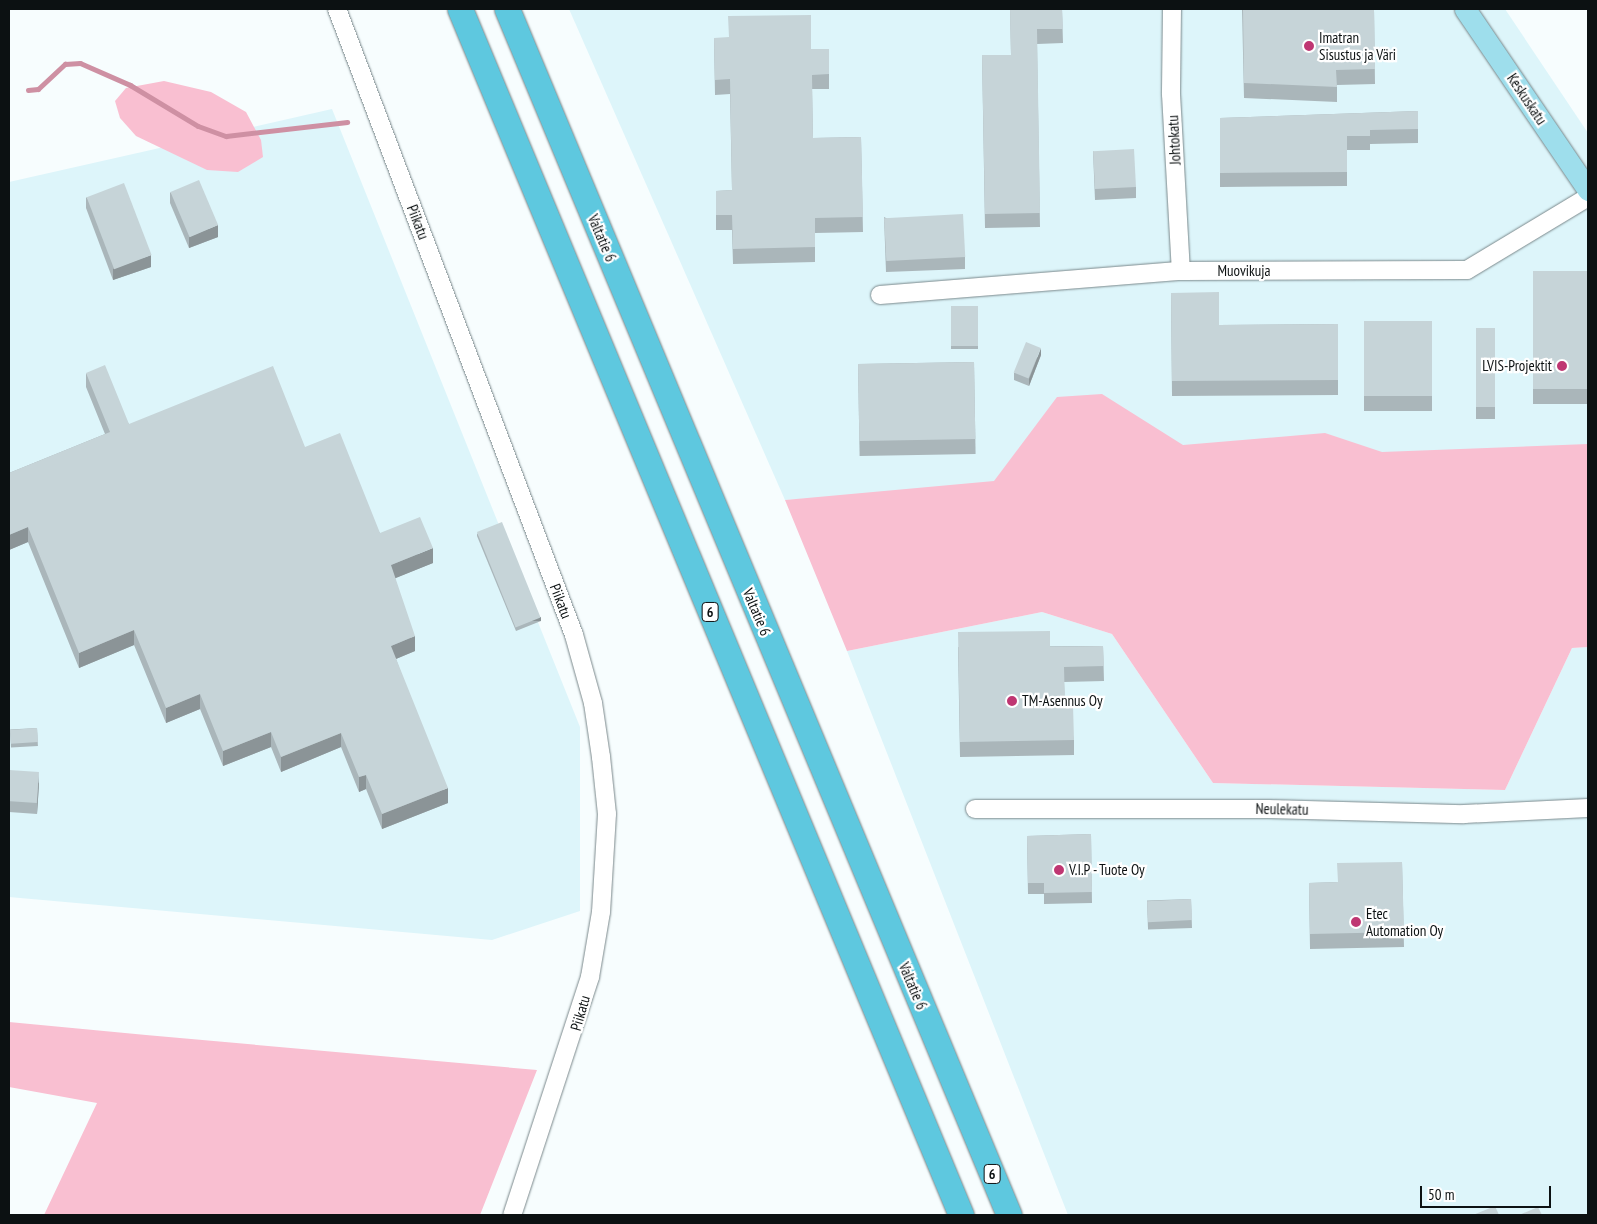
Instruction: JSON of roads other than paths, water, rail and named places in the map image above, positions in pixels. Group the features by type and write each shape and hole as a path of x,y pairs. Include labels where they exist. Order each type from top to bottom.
{"highway":[{"name":"6","path":"460,9 961,1215"},
{"name":"Valtatie 6","path":"507,9 1009,1215"}],"main road":[{"name":"Keskuskatu","path":"1465,9 1588,190"}],"street":[{"name":"Piikatu","path":"336,9 574,635 593,704 601,757 606,824 601,912 590,976 512,1215"},
{"name":"Johtokatu","path":"1172,9 1171,94 1181,271"},
{"name":"Muovikuja","path":"880,295 1181,271 1467,270 1588,197"},
{"name":"Neulekatu","path":"975,809 1268,809 1464,814 1588,808"}],"waterway":[{"path":"28,90 38,89 65,64 80,63 130,85 198,126 226,136 347,122"}],"place":[{"name":"Imatran Sisustus ja Väri","path":"1309,46"},
{"name":"LVIS-Projektit","path":"1562,366"},
{"name":"TM-Asennus Oy","path":"1012,701"},
{"name":"V.I.P - Tuote Oy","path":"1059,870"},
{"name":"Etec Automation Oy","path":"1356,922"}]}
